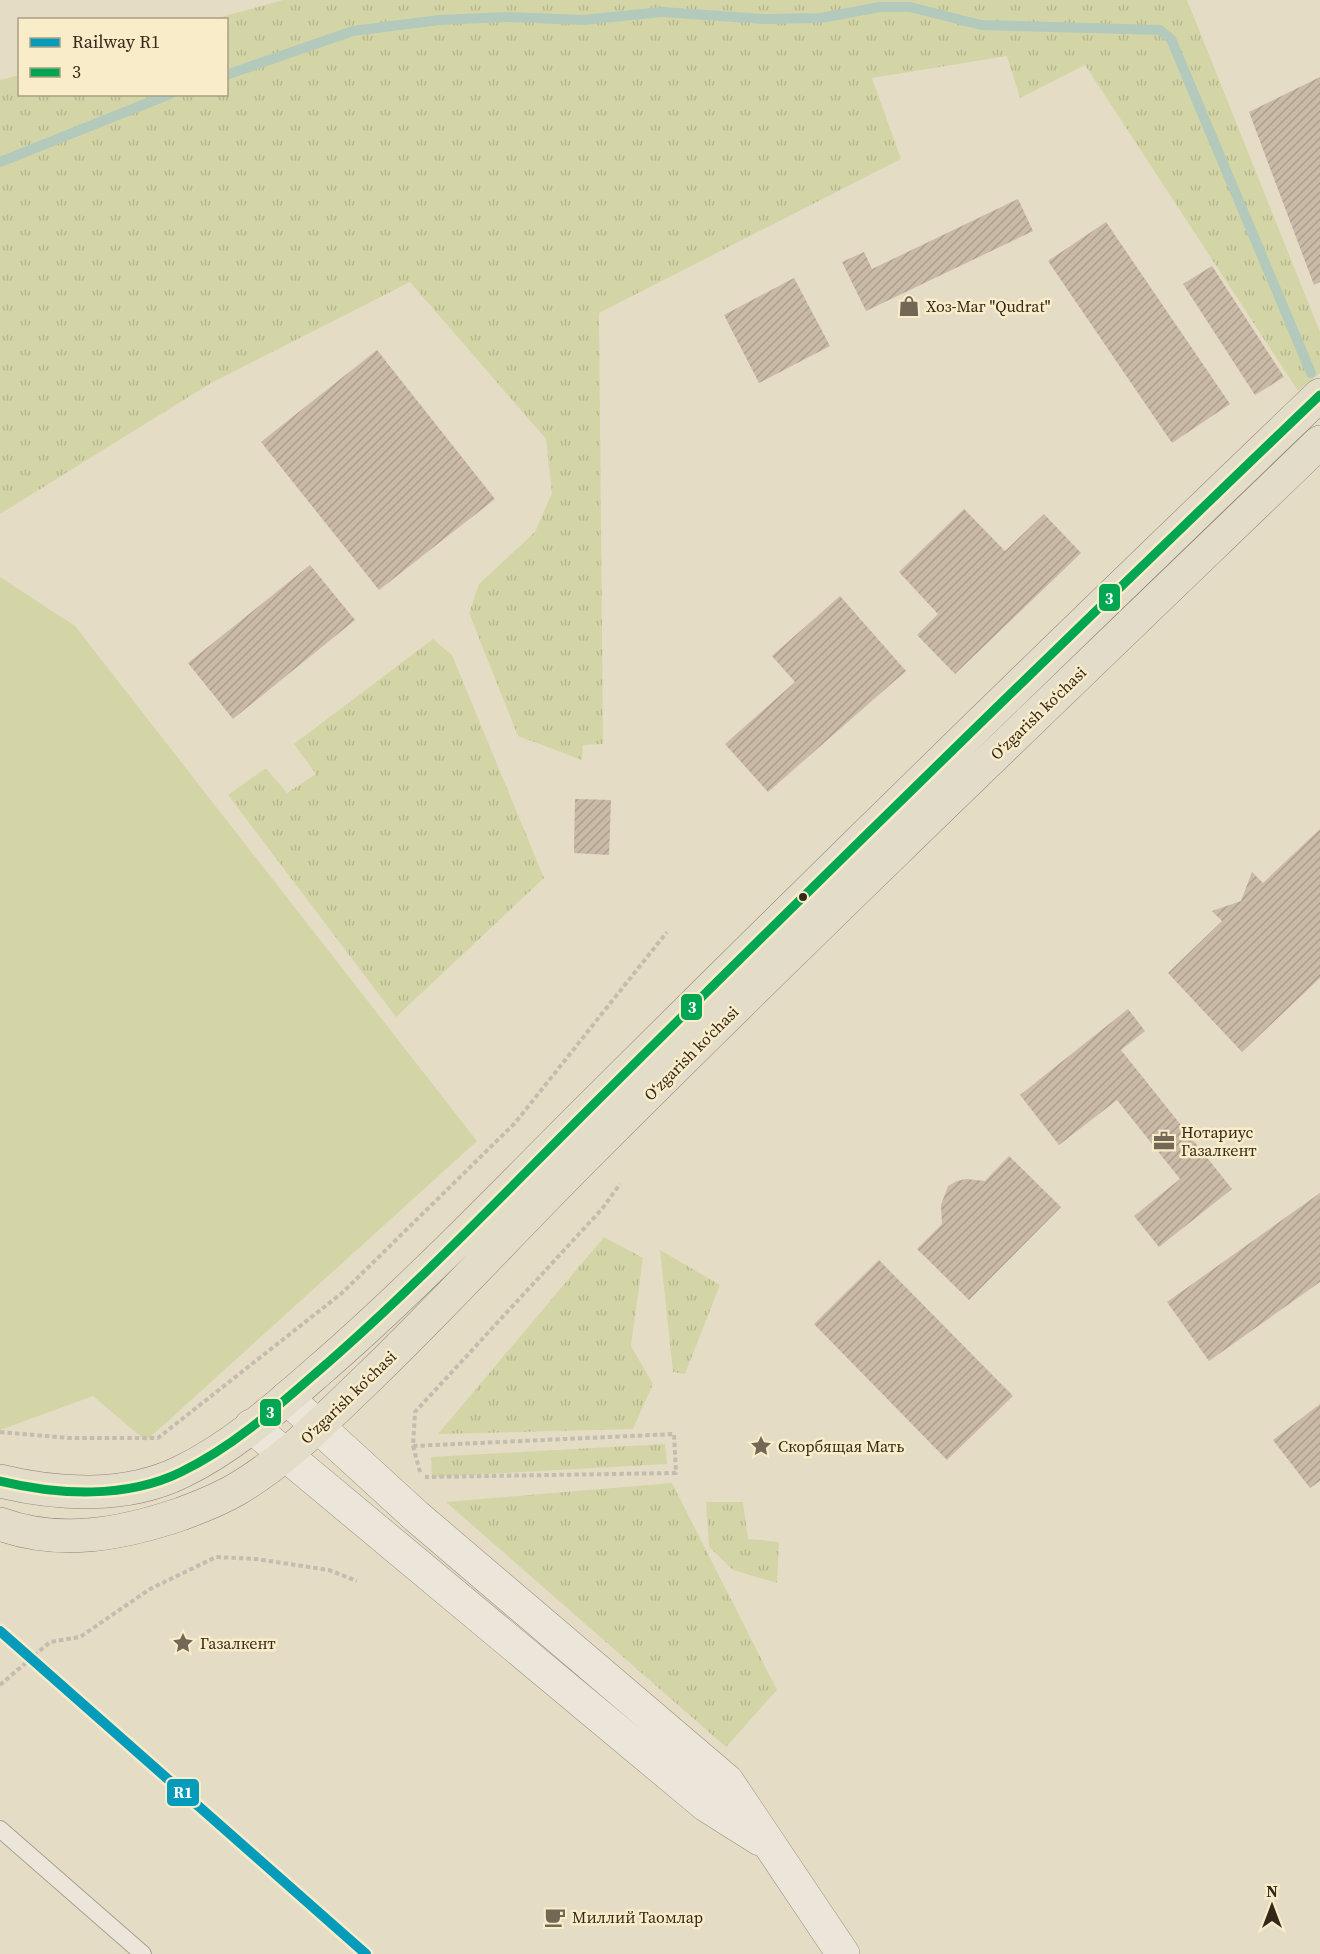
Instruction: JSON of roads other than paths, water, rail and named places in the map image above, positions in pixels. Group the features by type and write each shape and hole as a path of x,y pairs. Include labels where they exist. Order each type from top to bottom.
{"main road":[{"name":"Oʻzgarish koʻchasi","path":"0,1481 32,1488 69,1492 106,1491 161,1481 192,1467 287,1398 374,1324 707,991 1320,395"},
{"name":"Oʻzgarish koʻchasi","path":"0,1524 29,1532 66,1536 123,1532 193,1509 232,1492 286,1456 398,1349 585,1157 771,974 1320,442"},
{"path":"287,1398 416,1515 727,1780 843,1954"},
{"path":"251,1426 706,1805 770,1845"}],"lane":[{"path":"0,1829 143,1954"}],"waterway":[{"path":"228,74 353,31 439,20 508,17 583,20 662,12 764,19 821,18 880,7 910,7 981,25 1160,30 1171,39 1311,373"},
{"path":"0,162 165,96"}],"rail line":[{"name":"R1","path":"0,1631 366,1954"}],"place":[{"name":"Хоз-Маг \"Qudrat\"","path":"909,306"},
{"name":"Нотариус Газалкент","path":"1164,1141"},
{"name":"Скорбящая Мать","path":"761,1446"},
{"name":"Газалкент","path":"183,1643"},
{"name":"Миллий Таомлар","path":"555,1917"}]}
